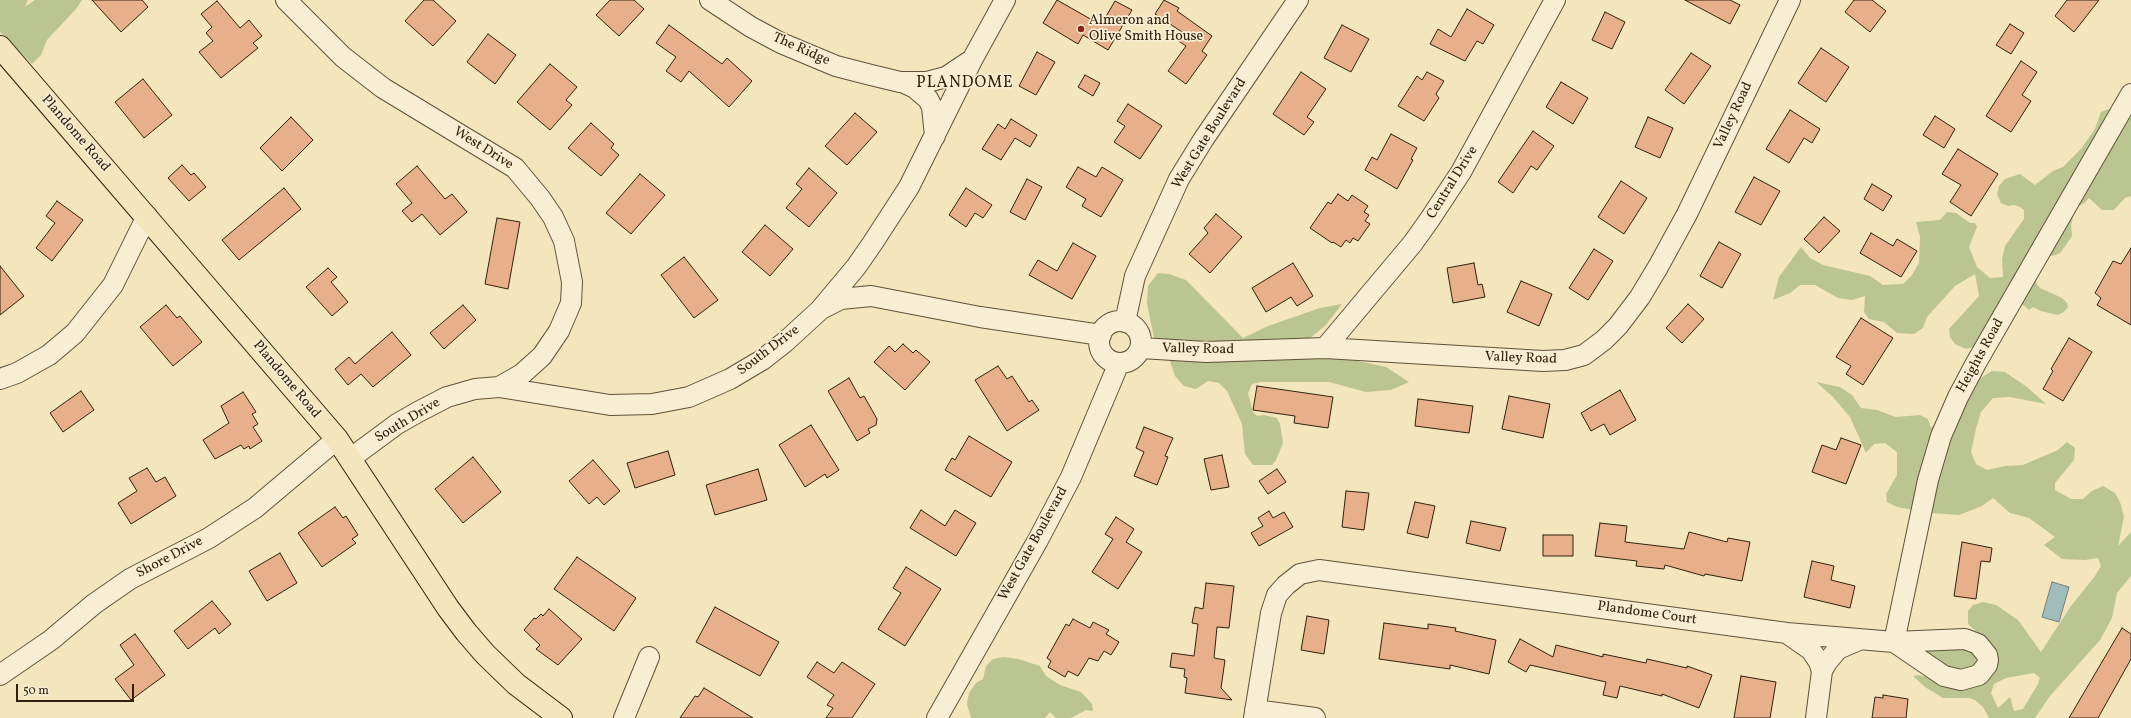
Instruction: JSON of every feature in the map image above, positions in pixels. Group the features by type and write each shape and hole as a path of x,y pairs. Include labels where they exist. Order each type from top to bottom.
{"main road":[{"name":"Plandome Road","path":"0,47 147,216 337,439 351,458 444,602 466,632 485,654 516,684 561,718"}],"street":[{"name":"West Drive","path":"286,0 340,54 363,73 405,102 484,147 516,168 553,217 564,241 572,282 571,303 559,331 542,356 522,374 499,387"},
{"name":"The Ridge","path":"710,0 751,27 781,43 836,66 900,82 915,88 928,99 932,107 935,136"},
{"name":"South Drive","path":"351,458 397,424 418,412 447,397 475,389 499,387 610,405 652,404 689,397 730,379 762,360 820,310 856,267 909,187 972,60 1005,0"},
{"name":"West Gate Boulevard","path":"1125,322 1135,276 1179,179 1203,140 1298,0"},
{"name":"Central Drive","path":"1325,348 1413,243 1430,219 1464,166 1555,0"},
{"name":"Valley Road","path":"1141,348 1206,352 1325,348 1454,357 1565,360 1584,355 1604,340 1618,326 1640,297 1687,214 1790,0"},
{"name":"The Ridge","path":"900,82 937,80 954,73 972,60"},
{"name":"Heights Road","path":"1894,642 1928,480 1944,430 1976,363 2131,94"},
{"path":"0,379 17,374 49,355 75,332 113,285 147,216"},
{"path":"856,267 862,284 871,296"},
{"path":"820,310 841,299 871,296 973,316 1101,335"},
{"path":"1125,322 1136,329 1141,341 1141,348 1133,359 1120,363 1112,362 1102,352 1100,346 1101,335 1106,327 1112,323 1125,322"},
{"path":"542,356 544,382 553,395"},
{"name":"West Gate Boulevard","path":"937,718 1038,540 1067,484 1120,363"},
{"name":"Shore Drive","path":"0,675 51,640 94,604 130,579 209,538 255,508 337,439"},
{"name":"Plandome Court","path":"1255,714 1271,613 1277,595 1286,585 1300,574 1319,570 1787,633 1894,642"},
{"path":"1787,633 1811,650 1816,656 1822,671"},
{"path":"1816,718 1822,671 1838,649 1859,640"},
{"path":"624,718 649,657"},
{"path":"1255,714 1315,718"}],"green space":[{"path":"0,0 28,0 25,7 35,0 82,0 76,9 47,40 41,55 32,64 0,32"},
{"path":"2131,89 2131,196 2125,198 2114,210 2102,210 2089,198 2083,204 2073,207 2074,214 2071,225 2072,236 2061,252 2050,256 2042,264 2037,275 2036,283 2040,288 2062,298 2067,303 2068,307 2064,312 2058,315 2041,311 2033,307 2029,310 2021,303 1981,345 1966,349 1955,344 1950,337 1949,329 1979,296 1975,274 1955,286 1927,317 1923,328 1914,334 1897,333 1884,322 1869,319 1864,312 1865,296 1852,300 1838,298 1815,285 1800,285 1790,293 1773,300 1779,277 1801,247 1810,258 1823,265 1870,276 1883,285 1903,284 1912,275 1919,263 1920,237 1916,222 1940,220 1947,212 1956,213 1970,223 1975,223 1977,227 1969,247 1977,267 1990,278 2003,277 2002,259 2005,246 2024,219 2024,210 2014,205 2008,206 2001,203 1997,194 1999,186 2005,179 2020,174 2035,185 2053,171 2063,167 2081,149 2095,129 2101,112 2109,109 2118,112"},
{"path":"1158,273 1169,274 1186,280 1243,338 1268,326 1320,308 1342,304 1326,325 1304,343 1349,359 1386,367 1409,382 1391,390 1366,392 1329,382 1261,382 1252,384 1248,393 1253,412 1257,416 1264,415 1277,418 1280,424 1283,443 1276,460 1272,465 1253,465 1245,454 1242,424 1227,391 1219,383 1208,381 1196,389 1184,386 1175,376 1169,358 1154,337 1147,304 1148,286"},
{"path":"1992,371 2005,372 2027,387 2046,404 2010,397 1993,398 1981,412 1976,429 1971,452 1976,464 1987,470 2005,466 2023,465 2058,450 2067,442 2075,448 2074,460 2055,483 2055,490 2071,499 2083,499 2092,491 2103,486 2115,493 2120,502 2124,517 2118,546 2131,532 2131,576 2117,593 2112,618 2100,640 2050,696 2035,718 1989,718 1983,707 1975,700 1969,698 1943,698 1925,687 1913,676 1918,675 1943,680 1984,676 1979,634 1968,624 1968,611 1973,605 1983,602 1996,605 2018,620 2041,652 2071,606 2095,576 2101,566 2098,558 2085,560 2062,559 2044,545 2055,537 2029,518 2010,513 1993,498 1982,506 1959,515 1930,513 1897,507 1887,502 1886,494 1897,475 1897,452 1885,443 1874,444 1866,453 1850,417 1832,396 1816,382 1840,387 1852,395 1861,408 1877,410 1896,417 1920,415 1928,419 1931,428 1976,381","holes":["2034,673 2040,678 2023,709 2014,711 2010,697 1998,708 1991,693 1994,684 2006,678"]},
{"path":"1965,639 1988,660 1953,679 1916,642"},
{"path":"1004,657 1018,659 1040,666 1046,676 1060,685 1081,692 1092,704 1093,711 1086,710 1071,718 1056,718 1050,712 1045,718 971,718 967,704 969,693 976,683 983,679 986,666 993,659"}],"water":[{"path":"2052,582 2069,587 2059,622 2042,617"}],"building":[{"path":"92,0 142,0 148,7 121,32"},
{"path":"424,0 433,0 456,21 433,46 405,21"},
{"path":"610,0 634,0 644,9 619,36 596,15"},
{"name":"Almeron and Olive Smith House","path":"1057,0 1101,25 1115,1 1132,10 1108,50 1083,35 1078,44 1043,23"},
{"path":"1164,0 1179,8 1177,11 1212,36 1202,51 1207,55 1186,84 1168,71 1186,46 1177,40 1182,32 1155,14"},
{"path":"1685,0 1730,0 1740,5 1730,24"},
{"path":"1854,0 1872,0 1886,11 1870,32 1845,12"},
{"path":"2067,0 2099,0 2074,32 2055,16"},
{"path":"217,1 240,28 249,20 262,36 253,43 258,48 221,78 199,52 213,41 206,33 212,27 201,14"},
{"path":"1467,9 1494,25 1483,44 1477,41 1465,61 1430,44 1438,29 1451,37"},
{"path":"1605,12 1625,22 1612,49 1592,40"},
{"path":"2010,24 2024,33 2011,54 1996,45"},
{"path":"669,25 722,64 727,58 752,81 729,107 689,71 681,82 666,71 676,57 656,43"},
{"path":"1342,25 1369,39 1351,72 1324,58"},
{"path":"488,34 516,55 495,84 467,62"},
{"path":"1821,48 1849,67 1826,102 1798,83"},
{"path":"1037,52 1055,62 1036,95 1019,86"},
{"path":"1691,53 1711,66 1684,104 1665,90"},
{"path":"2021,61 2037,72 2022,95 2031,101 2011,132 1986,116"},
{"path":"550,64 577,87 566,100 572,105 550,130 517,102"},
{"path":"1301,72 1326,89 1307,117 1314,122 1304,135 1273,114"},
{"path":"1427,72 1444,81 1436,94 1439,98 1424,121 1398,106 1417,76 1422,80"},
{"path":"1085,75 1100,83 1093,96 1078,87"},
{"path":"143,79 172,115 144,138 115,102"},
{"path":"1561,82 1588,98 1573,124 1546,107"},
{"path":"1128,104 1162,126 1140,159 1114,142 1125,126 1117,121"},
{"path":"1790,110 1820,129 1812,143 1804,138 1789,163 1766,149"},
{"path":"855,113 877,132 847,165 825,146"},
{"path":"1935,116 1955,129 1944,148 1923,135"},
{"path":"291,117 313,140 282,171 260,148"},
{"path":"1648,117 1673,128 1660,158 1635,147"},
{"path":"1011,119 1037,135 1030,147 1015,138 1001,160 982,149 998,124 1005,129"},
{"path":"591,123 614,144 611,148 619,155 601,176 568,148"},
{"path":"1533,131 1554,146 1537,170 1531,166 1513,193 1498,182"},
{"path":"1391,134 1417,148 1411,159 1413,160 1397,189 1365,170 1372,157 1377,160"},
{"path":"1958,149 1998,174 1971,216 1950,202 1961,185 1942,174"},
{"path":"182,165 191,175 194,173 206,187 189,201 168,178"},
{"path":"417,166 445,199 452,194 467,212 440,235 422,214 412,222 402,211 412,203 396,184"},
{"path":"1078,167 1096,177 1102,167 1123,180 1101,217 1082,206 1086,199 1066,187"},
{"path":"809,168 837,193 809,227 786,208 802,189 796,184"},
{"path":"640,174 665,195 631,234 606,213"},
{"path":"1754,177 1780,191 1761,225 1735,212"},
{"path":"1027,179 1042,187 1025,220 1010,212"},
{"path":"1621,181 1647,198 1624,234 1598,217"},
{"path":"1872,184 1892,196 1883,211 1864,199"},
{"path":"284,188 301,209 239,260 222,240"},
{"path":"966,188 992,205 983,218 975,213 966,227 949,215"},
{"path":"1338,194 1348,201 1352,195 1368,206 1364,212 1369,215 1365,221 1370,224 1358,241 1353,238 1350,243 1346,240 1341,247 1333,242 1332,243 1310,228 1328,202 1331,204"},
{"path":"57,201 83,220 52,261 36,248 55,223 46,216"},
{"path":"1216,214 1242,237 1210,273 1189,254 1208,233 1204,228"},
{"path":"1824,217 1840,231 1819,253 1804,239"},
{"path":"497,218 520,222 508,289 485,284"},
{"path":"765,225 793,249 770,276 742,252"},
{"path":"1871,233 1893,246 1897,239 1917,251 1901,277 1860,253"},
{"path":"1719,242 1741,254 1722,288 1700,276"},
{"path":"1073,243 1096,256 1072,299 1029,275 1038,260 1057,271"},
{"path":"2131,248 2131,325 2097,305 2101,298 2095,293 2113,261 2121,264"},
{"path":"1594,249 1613,261 1588,300 1569,288"},
{"path":"684,257 718,300 694,318 661,275"},
{"path":"1293,263 1313,296 1297,306 1291,297 1266,312 1252,288"},
{"path":"1474,263 1478,285 1482,284 1485,297 1453,303 1447,268"},
{"path":"0,266 24,296 0,315"},
{"path":"328,268 337,277 331,282 348,302 332,316 306,287"},
{"path":"1521,281 1552,294 1539,326 1507,312"},
{"path":"1688,304 1704,319 1682,343 1666,328"},
{"path":"166,305 177,318 180,316 202,342 173,366 140,327"},
{"path":"463,305 476,320 444,349 430,333"},
{"path":"1861,318 1893,338 1863,385 1846,374 1851,366 1836,357"},
{"path":"392,332 411,355 373,387 361,374 348,385 335,369 349,357 355,364"},
{"path":"2069,338 2092,352 2063,401 2043,389 2053,371 2051,369"},
{"path":"903,344 913,353 916,350 930,362 905,390 874,362 889,346 895,352"},
{"path":"998,366 1007,379 1012,376 1029,402 1032,400 1039,410 1007,431 975,380"},
{"path":"849,378 860,398 864,396 877,419 876,425 868,429 870,433 857,441 828,391"},
{"path":"1257,386 1333,397 1328,428 1294,423 1295,416 1253,410"},
{"path":"1620,390 1636,420 1610,435 1604,424 1591,431 1581,413"},
{"path":"81,391 94,410 63,432 50,413"},
{"path":"243,392 256,412 252,414 258,424 253,427 262,441 250,449 249,446 244,449 241,445 215,459 203,440 229,423 221,406"},
{"path":"1509,396 1550,404 1543,438 1502,429"},
{"path":"1418,399 1473,406 1469,433 1415,426"},
{"path":"811,425 839,470 827,478 825,474 805,487 779,445"},
{"path":"1144,427 1173,438 1165,456 1168,457 1157,485 1134,476 1144,452 1136,448"},
{"path":"969,436 1012,462 991,497 945,470 952,458 955,460"},
{"path":"1841,438 1861,445 1846,484 1812,472 1822,445 1836,450"},
{"path":"668,451 675,475 635,488 627,463"},
{"path":"1222,455 1229,487 1211,490 1204,459"},
{"path":"473,457 501,492 463,523 435,489"},
{"path":"593,460 620,491 604,505 597,497 589,504 569,481"},
{"path":"147,468 156,482 165,477 176,496 131,524 118,503 137,491 129,478"},
{"path":"758,469 767,500 715,515 706,485"},
{"path":"1277,469 1286,482 1268,494 1259,481"},
{"path":"1346,491 1369,493 1364,530 1342,527"},
{"path":"1415,502 1435,506 1428,538 1407,533"},
{"path":"335,507 343,518 346,516 358,535 352,539 356,543 322,567 298,533"},
{"path":"921,510 945,526 955,510 976,523 956,556 910,528"},
{"path":"1269,511 1273,518 1284,512 1293,527 1259,546 1251,533 1263,526 1258,518"},
{"path":"1116,517 1134,529 1126,542 1142,552 1118,589 1092,572 1113,539 1105,534"},
{"path":"1471,521 1506,528 1500,551 1466,543"},
{"path":"1600,523 1627,526 1625,542 1684,549 1689,532 1727,542 1728,538 1750,542 1742,581 1705,574 1704,576 1665,565 1664,569 1636,566 1637,561 1595,556"},
{"path":"1543,535 1573,535 1573,556 1543,556"},
{"path":"1962,542 1992,548 1990,562 1981,561 1976,599 1954,596"},
{"path":"280,553 297,583 267,601 249,571"},
{"path":"577,557 636,598 614,631 554,589"},
{"path":"1812,561 1834,566 1831,580 1855,586 1850,608 1804,597"},
{"path":"906,567 941,589 905,646 878,629 901,593 893,588"},
{"path":"1206,583 1234,586 1229,628 1217,627 1214,658 1225,660 1221,688 1232,700 1185,693 1187,678 1184,677 1185,669 1170,667 1172,653 1194,656 1198,624 1192,623 1195,607 1203,609"},
{"path":"212,601 231,624 219,634 215,628 188,649 174,631"},
{"path":"715,607 779,642 760,676 696,642"},
{"path":"549,609 582,639 558,665 536,649 540,645 524,630 534,618 536,619 541,614 543,616"},
{"path":"1307,616 1329,620 1324,654 1301,650"},
{"path":"1073,619 1090,628 1093,622 1109,630 1106,634 1119,642 1111,655 1104,651 1098,661 1089,658 1078,676 1068,671 1065,677 1048,667 1051,661 1047,658 1066,624 1069,626"},
{"path":"1384,623 1428,629 1428,624 1456,628 1455,631 1496,640 1489,674 1450,665 1450,669 1379,659"},
{"path":"2122,628 2131,634 2131,659 2098,718 2069,718"},
{"path":"135,634 165,675 131,700 115,679 134,665 120,645"},
{"path":"1520,639 1553,657 1556,645 1603,657 1603,654 1646,663 1647,659 1687,668 1687,666 1712,675 1699,708 1662,694 1662,696 1620,686 1617,698 1603,695 1606,682 1530,665 1526,672 1508,662"},
{"path":"817,662 834,673 842,662 875,684 852,718 826,718 833,708 827,705 834,695 807,677"},
{"path":"1741,676 1776,682 1770,718 1734,718"},
{"path":"704,688 753,718 680,718 695,696 698,697"},
{"path":"1883,695 1908,699 1906,718 1872,718 1875,697 1883,698"}],"place":[{"name":"Almeron and Olive Smith House","path":"1081,29"}],"district":[{"name":"PLANDOME","path":"965,84"}]}
